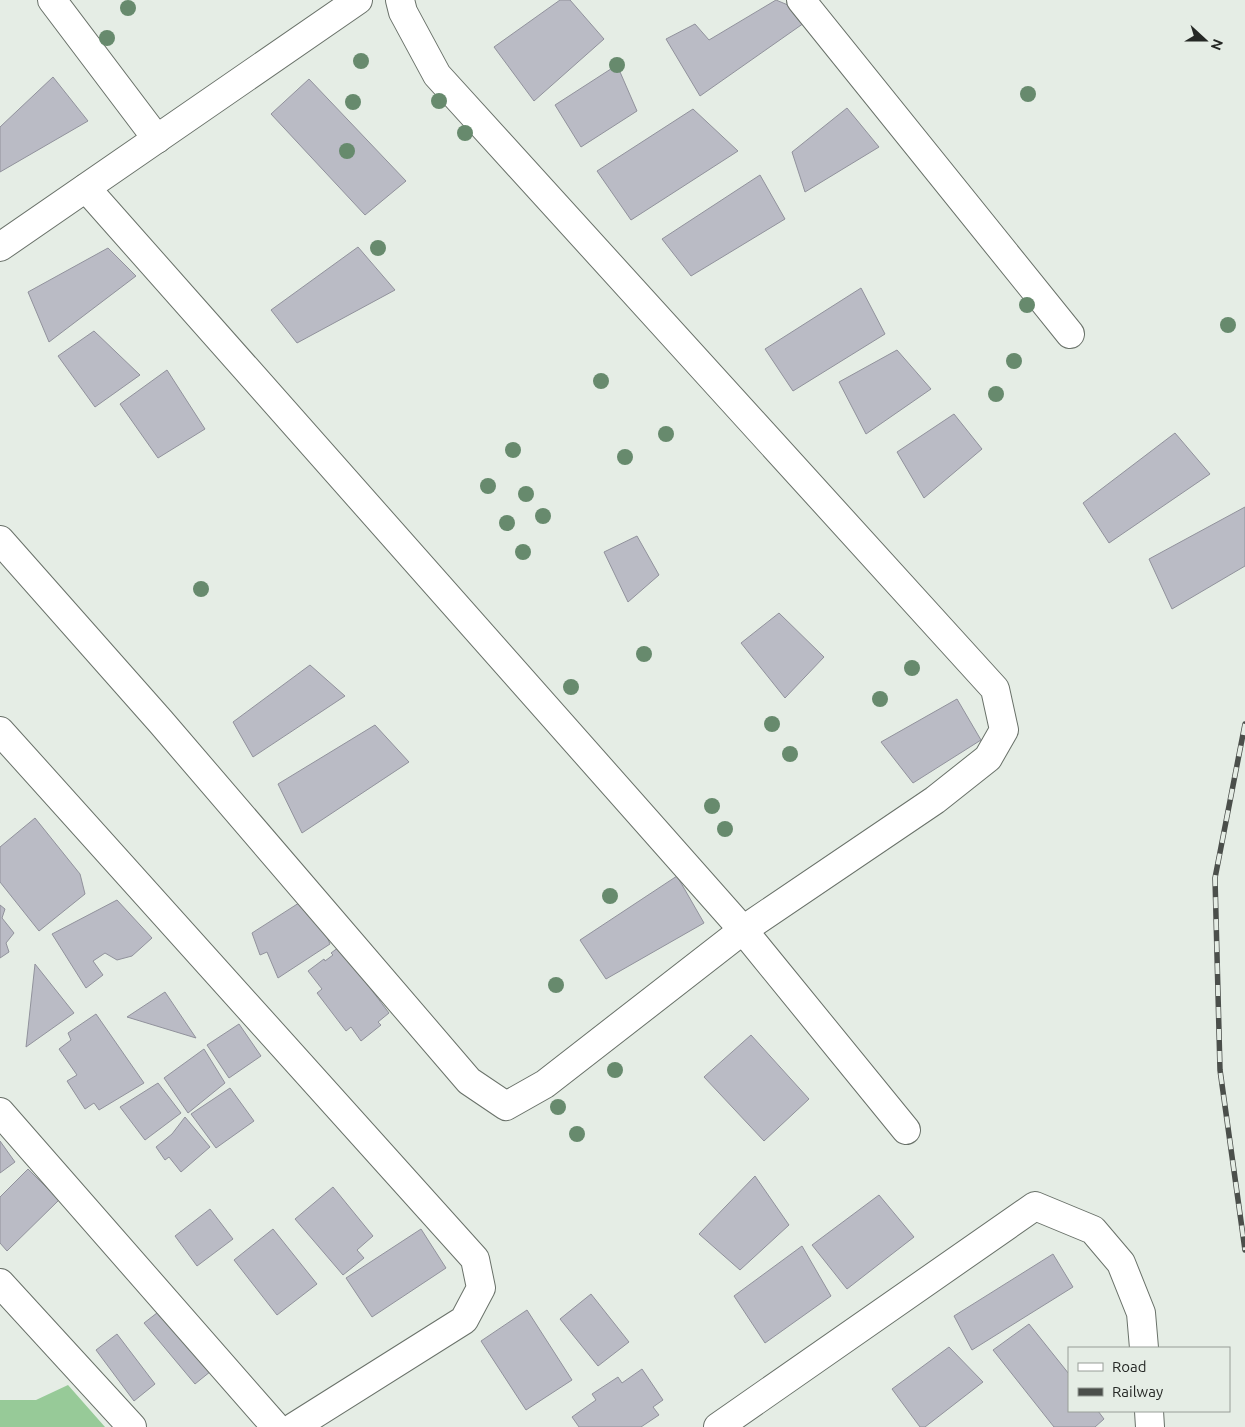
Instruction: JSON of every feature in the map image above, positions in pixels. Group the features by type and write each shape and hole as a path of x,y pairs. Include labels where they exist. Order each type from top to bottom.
{"street":[{"path":"52,0 157,139"},
{"path":"0,247 358,0"},
{"path":"0,540 161,722 469,1081 506,1106 545,1084 742,930 935,800 988,758 1004,730 995,689 437,75 403,12 400,0"},
{"path":"801,0 1070,334"},
{"path":"86,188 742,930 906,1130"},
{"path":"0,731 475,1260 481,1288 464,1320 294,1427"},
{"path":"0,1112 276,1427"},
{"path":"718,1427 1035,1206 1093,1230 1121,1263 1141,1314 1144,1347"},
{"path":"0,1283 132,1427"},
{"path":"1149,1412 1150,1427"}],"green space":[{"path":"68,1385 105,1427 0,1427 0,1400 36,1400"}],"building":[{"path":"560,0 570,0 604,39 534,101 494,47"},
{"path":"776,0 814,16 700,96 666,39 695,24 709,40"},
{"path":"617,65 637,111 581,147 555,105"},
{"path":"53,77 88,121 0,172 0,127"},
{"path":"309,79 406,181 365,215 271,114"},
{"path":"847,108 879,147 805,192 792,152"},
{"path":"693,109 738,151 631,220 597,171"},
{"path":"760,175 785,219 691,276 662,239"},
{"path":"358,247 395,290 297,343 271,310"},
{"path":"108,248 136,276 49,342 28,292"},
{"path":"861,288 885,334 793,391 765,349"},
{"path":"94,331 140,375 95,407 58,356"},
{"path":"897,350 931,389 866,434 839,382"},
{"path":"167,370 205,429 158,458 120,404"},
{"path":"954,414 982,449 924,498 897,452"},
{"path":"1175,433 1210,474 1109,543 1083,503"},
{"path":"1245,507 1245,566 1172,609 1149,559"},
{"path":"637,536 659,575 628,602 604,552"},
{"path":"779,613 824,657 785,698 741,643"},
{"path":"310,665 345,696 253,757 233,722"},
{"path":"957,699 981,740 913,783 881,742"},
{"path":"375,725 409,762 302,833 278,784"},
{"path":"35,818 80,874 85,894 39,931 0,882 0,847"},
{"path":"677,876 704,923 606,979 580,940"},
{"path":"117,900 152,938 132,956 117,960 105,953 93,961 103,975 86,988 52,934"},
{"path":"302,901 319,918 330,944 278,978 267,952 260,955 252,933"},
{"path":"0,905 5,909 2,918 14,933 6,943 9,952 0,958"},
{"path":"339,947 389,1013 378,1022 381,1025 361,1041 351,1027 346,1031 317,993 322,989 308,971 333,955 331,953"},
{"path":"35,964 74,1013 26,1047"},
{"path":"165,992 196,1038 127,1017"},
{"path":"96,1014 144,1083 99,1110 94,1103 85,1109 67,1081 77,1075 59,1049 71,1040 68,1033"},
{"path":"239,1024 261,1056 229,1078 207,1045"},
{"path":"751,1035 809,1099 764,1141 704,1077"},
{"path":"204,1049 225,1083 188,1113 164,1078"},
{"path":"158,1083 181,1113 145,1140 120,1107"},
{"path":"230,1088 254,1121 216,1148 191,1114"},
{"path":"185,1117 210,1147 181,1172 169,1157 165,1160 156,1147 172,1134"},
{"path":"0,1141 15,1162 0,1173"},
{"path":"28,1169 59,1200 7,1251 0,1243 0,1197"},
{"path":"755,1176 789,1225 740,1270 699,1234"},
{"path":"333,1187 373,1236 357,1250 364,1258 343,1275 295,1219"},
{"path":"879,1195 914,1237 847,1289 812,1245"},
{"path":"210,1209 233,1239 197,1266 175,1236"},
{"path":"273,1229 317,1284 277,1315 234,1260"},
{"path":"421,1229 446,1268 372,1317 346,1278"},
{"path":"802,1246 831,1296 765,1343 734,1296"},
{"path":"1053,1254 1073,1287 972,1350 954,1316"},
{"path":"591,1294 629,1342 598,1366 560,1319"},
{"path":"166,1306 216,1367 195,1384 144,1323"},
{"path":"527,1310 572,1380 526,1410 481,1341"},
{"path":"1029,1324 1068,1373 1068,1412 1099,1412 1104,1419 1095,1427 1054,1427 993,1350"},
{"path":"117,1334 155,1384 134,1401 96,1350"},
{"path":"949,1347 983,1382 925,1427 920,1427 892,1389"},
{"path":"642,1369 663,1400 653,1407 659,1415 641,1427 579,1427 572,1417 596,1400 592,1394 618,1377 622,1383"}],"railway":[{"path":"1245,724 1215,878 1220,1070 1245,1250"}]}
